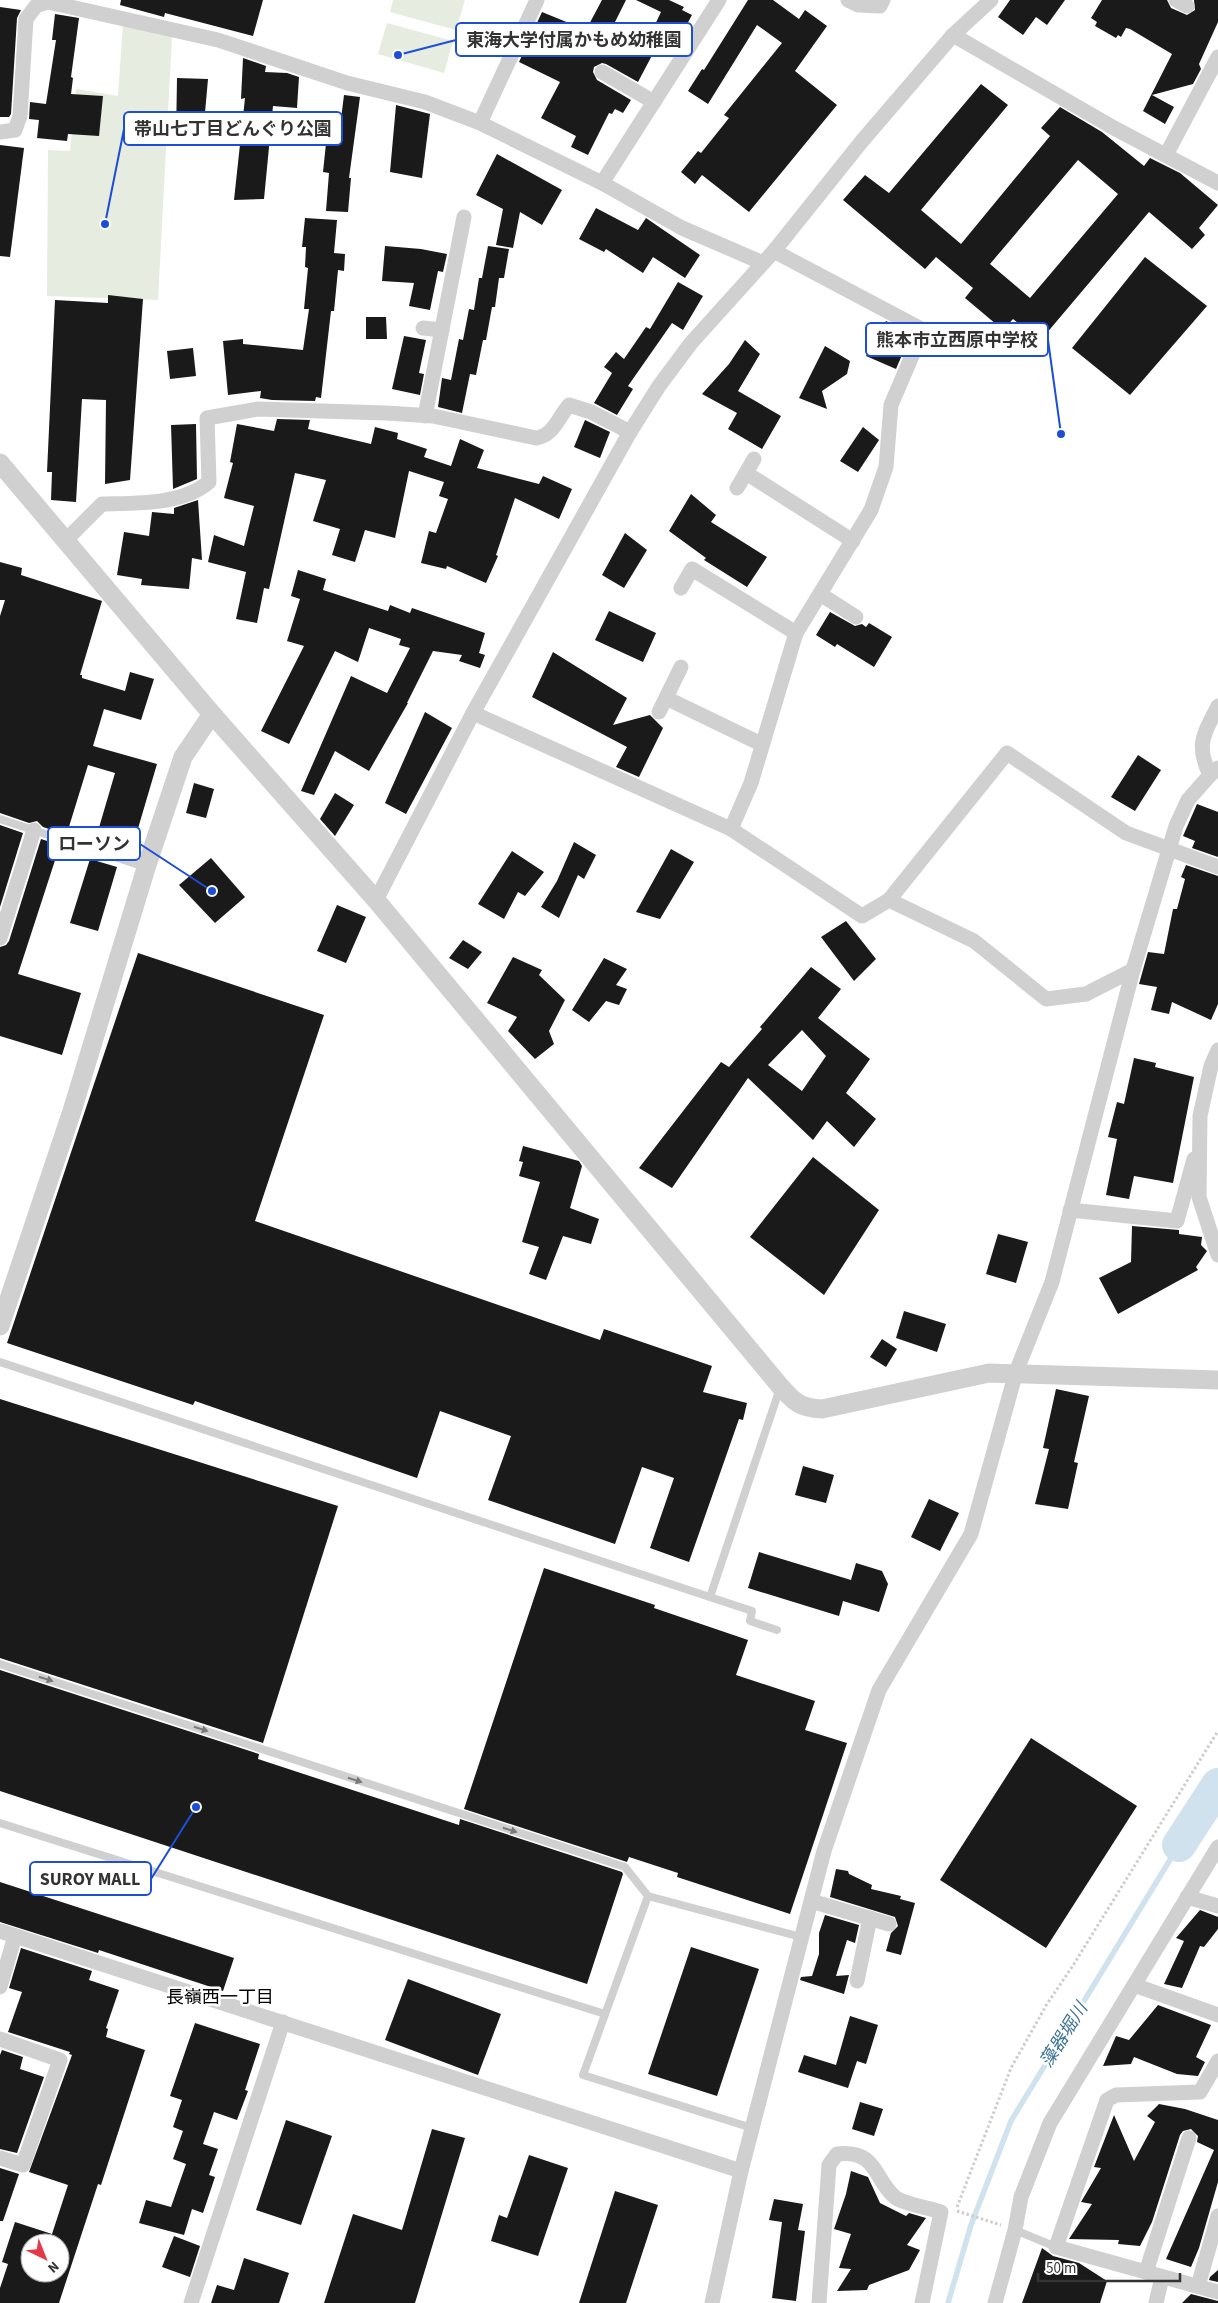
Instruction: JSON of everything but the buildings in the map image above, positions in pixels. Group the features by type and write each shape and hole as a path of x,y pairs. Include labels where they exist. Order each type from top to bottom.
{"street":[{"path":"480,123 537,0"},
{"path":"602,183 719,0"},
{"path":"848,0 858,5 880,6 883,0"},
{"path":"376,900 473,713 630,432 659,386 690,343 774,251 862,141 953,35 991,0"},
{"path":"0,132 15,130 20,116 26,19 36,6 48,1 218,40 347,83 425,102 480,123 602,183 682,228 763,262"},
{"path":"953,35 1114,128 1218,183"},
{"path":"1166,155 1218,57"},
{"path":"602,72 654,102"},
{"path":"425,416 464,217"},
{"path":"731,829 751,782 796,633 871,510 886,467 891,405 923,330 774,251"},
{"path":"423,328 442,330"},
{"path":"66,540 102,504 178,498 203,487 209,482 207,418 258,409 425,416 536,438 544,437 550,432 569,405 590,412 630,432"},
{"path":"737,488 754,459"},
{"path":"0,464 212,714 376,900 780,1386 798,1404 810,1408 822,1408 989,1373 1016,1372 1218,1380"},
{"path":"746,473 853,541"},
{"path":"681,588 692,569 796,633"},
{"path":"820,594 856,617"},
{"path":"660,712 681,667"},
{"path":"666,698 761,744"},
{"path":"712,2303 741,2171 824,1851 879,1690 971,1534 1016,1372 1052,1282 1133,970 1181,813 1216,770 1202,759 1201,748 1204,735 1218,706"},
{"path":"473,713 731,829 862,916 889,900 1007,753 1126,833 1218,867"},
{"path":"0,1326 72,1111 146,868 183,757 212,714"},
{"path":"1,928 34,830"},
{"path":"889,900 974,941 1046,999 1086,994 1133,970"},
{"path":"1218,1050 1211,1066 1200,1116 1199,1196 1218,1255"},
{"path":"1070,1210 1178,1222 1200,1136"},
{"path":"995,2303 1009,2228 1050,2123 1218,1847"},
{"path":"1187,1897 1218,1906"},
{"path":"811,1901 889,1924"},
{"path":"857,1981 870,1918"},
{"path":"0,1931 741,2171"},
{"path":"0,1987 16,1936"},
{"path":"1134,1984 1218,2015"},
{"path":"191,2303 282,2022"},
{"path":"0,2039 60,2060 23,2165 0,2158"},
{"path":"1218,2061 1200,2092 1116,2095 1107,2100 1056,2247 1218,2292"},
{"path":"1146,2272 1189,2138"},
{"path":"819,2303 829,2165 837,2154 847,2153 871,2162 887,2188 897,2198 941,2212 922,2303"},
{"path":"1198,2286 1218,2216"},
{"path":"1156,2303 1162,2277"}],"lane":[{"path":"0,819 146,868"},
{"path":"0,1362 752,1611 750,1620 777,1630"},
{"path":"710,1597 780,1386"},
{"path":"0,1664 625,1867 648,1896 801,1937"},
{"path":"0,1824 605,2014"},
{"path":"648,1896 583,2075 752,2128"},
{"path":"1009,2228 1056,2247"}],"path":[{"path":"1009,2228 956,2210 1011,2068 1047,2004 1072,1967 1218,1731"}],"shaded area":[{"path":"393,0 465,0 456,30 390,12"},
{"path":"387,23 453,41 444,73 378,54"},
{"path":"123,24 172,36 158,300 47,296 48,150 70,151 76,89 118,96"}],"waterway":[{"name":"藻器堀川","path":"1179,1845 1218,1785"},
{"name":"藻器堀川","path":"948,2303 971,2225 1011,2121 1179,1845"}],"place":[{"name":"東海大学付属かもめ幼稚園","path":"398,55"},
{"name":"帯山七丁目どんぐり公園","path":"105,224"},
{"name":"熊本市立西原中学校","path":"1061,434"},
{"name":"ローソン","path":"212,891"},
{"name":"SUROY MALL","path":"196,1807"}],"district":[{"name":"長嶺西一丁目","path":"220,1997"}]}
